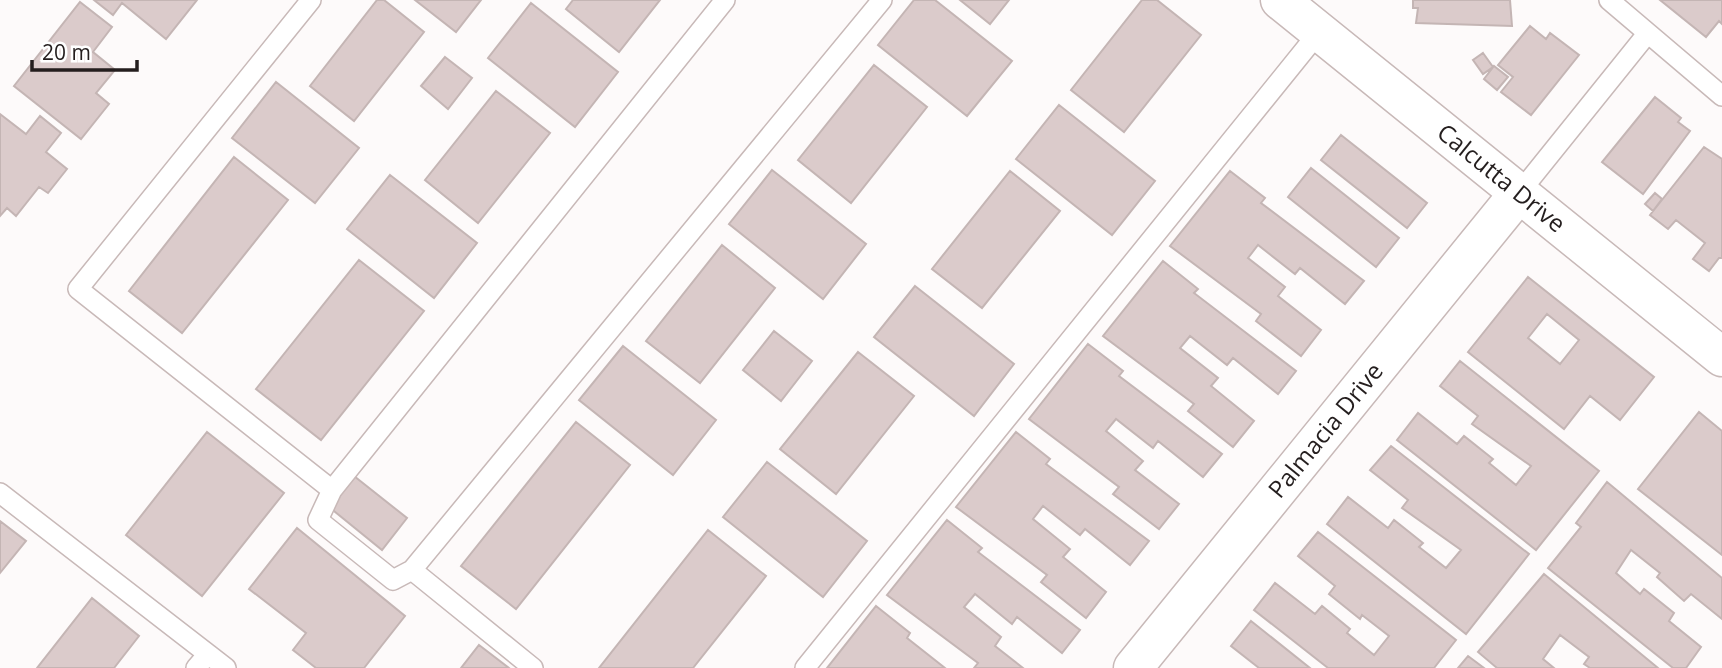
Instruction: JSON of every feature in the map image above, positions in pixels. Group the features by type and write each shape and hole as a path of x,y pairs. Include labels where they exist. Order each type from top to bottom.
{"street":[{"name":"Calcutta Drive","path":"1280,0 1722,357"},
{"name":"Palmacia Drive","path":"1133,668 1519,192"}],"lane":[{"path":"311,0 78,289 332,490"},
{"path":"725,0 332,490 318,520 393,580 412,570 882,0"},
{"path":"1609,0 1722,96"},
{"path":"805,668 1319,32"},
{"path":"1519,192 1647,34"},
{"path":"0,493 202,661 226,668"},
{"path":"412,570 533,668"}],"building":[{"path":"94,0 197,0 166,39 122,3 113,15"},
{"path":"377,0 384,0 424,32 354,121 310,86"},
{"path":"415,0 481,0 456,32"},
{"path":"573,0 660,0 619,52 566,9"},
{"path":"914,0 935,0 1012,61 967,116 878,45"},
{"path":"960,0 1009,0 990,24"},
{"path":"1142,0 1157,0 1201,35 1124,132 1071,90"},
{"path":"1413,0 1510,0 1512,26 1416,23 1418,8 1413,8"},
{"path":"1660,0 1722,0 1722,24 1719,21 1706,37"},
{"path":"80,2 112,27 93,52 115,70 96,93 109,104 81,139 14,86"},
{"path":"531,3 618,72 575,127 488,58"},
{"path":"1530,26 1546,39 1550,33 1579,55 1531,115 1501,92 1513,77 1498,65"},
{"path":"1483,53 1493,67 1483,74 1473,60"},
{"path":"445,57 472,78 448,109 421,86"},
{"path":"874,65 927,107 851,203 798,160"},
{"path":"1494,66 1508,77 1497,90 1484,79"},
{"path":"276,82 359,148 315,203 232,138"},
{"path":"496,91 550,133 478,223 425,180"},
{"path":"1655,97 1681,118 1678,122 1690,131 1643,194 1602,162"},
{"path":"1059,105 1155,181 1112,235 1016,159"},
{"path":"0,114 26,134 40,116 61,133 46,152 67,169 48,193 39,187 16,216 7,208 0,216"},
{"path":"1341,135 1427,203 1407,228 1321,160"},
{"path":"1704,147 1722,159 1722,258 1719,258 1709,271 1693,259 1705,243 1676,220 1668,229 1650,215"},
{"path":"234,157 288,200 182,333 129,291"},
{"path":"1311,168 1399,238 1376,267 1288,197"},
{"path":"772,170 866,244 823,299 729,224"},
{"path":"1010,171 1060,211 982,308 932,269"},
{"path":"1230,171 1265,198 1261,203 1364,281 1345,304 1300,268 1295,274 1258,245 1248,258 1285,287 1278,296 1321,330 1301,356 1256,321 1261,314 1170,246"},
{"path":"390,175 477,243 434,298 347,229"},
{"path":"1655,193 1662,199 1653,211 1645,204"},
{"path":"722,245 775,288 700,383 646,341"},
{"path":"359,260 424,311 321,440 256,389"},
{"path":"1163,261 1198,289 1194,293 1296,371 1278,394 1233,358 1227,365 1190,336 1180,348 1218,378 1211,386 1254,421 1233,447 1188,411 1194,404 1103,336"},
{"path":"1528,277 1654,377 1620,420 1590,396 1564,429 1468,352","holes":["1547,314 1579,340 1560,364 1528,338"]},
{"path":"915,286 1014,364 974,416 874,337"},
{"path":"774,331 812,361 781,401 743,370"},
{"path":"1088,344 1123,371 1119,376 1222,454 1203,477 1158,441 1153,448 1116,419 1106,431 1143,461 1135,470 1179,504 1159,529 1113,494 1119,487 1029,419"},
{"path":"623,346 716,420 673,475 579,400"},
{"path":"858,352 914,396 836,494 780,449"},
{"path":"1460,361 1599,471 1536,550 1397,440 1418,413 1457,444 1464,436 1493,459 1489,463 1516,485 1531,466 1472,424 1478,416 1440,386"},
{"path":"1699,412 1722,431 1722,555 1638,489"},
{"path":"576,422 630,465 516,609 461,566"},
{"path":"207,432 284,493 202,596 126,535"},
{"path":"1016,432 1050,459 1046,464 1149,541 1130,565 1085,529 1080,535 1043,506 1033,519 1070,549 1063,557 1106,592 1086,618 1041,582 1047,575 956,507"},
{"path":"1391,446 1529,554 1466,634 1327,524 1348,497 1388,528 1394,520 1423,543 1419,547 1446,568 1461,550 1402,508 1408,500 1370,470"},
{"path":"767,462 867,541 823,597 723,517"},
{"path":"354,476 407,518 382,550 329,507"},
{"path":"1607,482 1722,578 1722,619 1691,594 1684,601 1657,577 1660,573 1631,550 1616,573 1640,594 1644,589 1674,613 1669,621 1701,647 1686,668 1673,668 1548,568 1581,527 1576,523"},
{"path":"947,520 982,548 978,552 1080,630 1062,653 1017,617 1012,624 975,594 964,607 1001,637 995,646 1023,668 974,668 978,663 887,595"},
{"path":"0,521 26,541 0,573"},
{"path":"297,528 405,616 364,668 316,668 293,650 306,633 249,589"},
{"path":"708,530 766,576 693,668 599,668"},
{"path":"1318,532 1456,640 1434,668 1328,668 1254,610 1275,583 1315,614 1322,606 1350,629 1347,633 1374,655 1389,636 1362,615 1360,619 1329,594 1335,586 1298,556"},
{"path":"1544,574 1658,668 1590,668 1584,664 1589,657 1560,635 1543,659 1554,668 1497,668 1478,652"},
{"path":"92,598 139,636 114,668 37,668"},
{"path":"876,606 910,633 907,638 945,668 827,668"},
{"path":"1251,621 1310,668 1259,668 1231,646"},
{"path":"479,645 509,668 461,668"},
{"path":"1468,656 1484,668 1458,668"}]}
